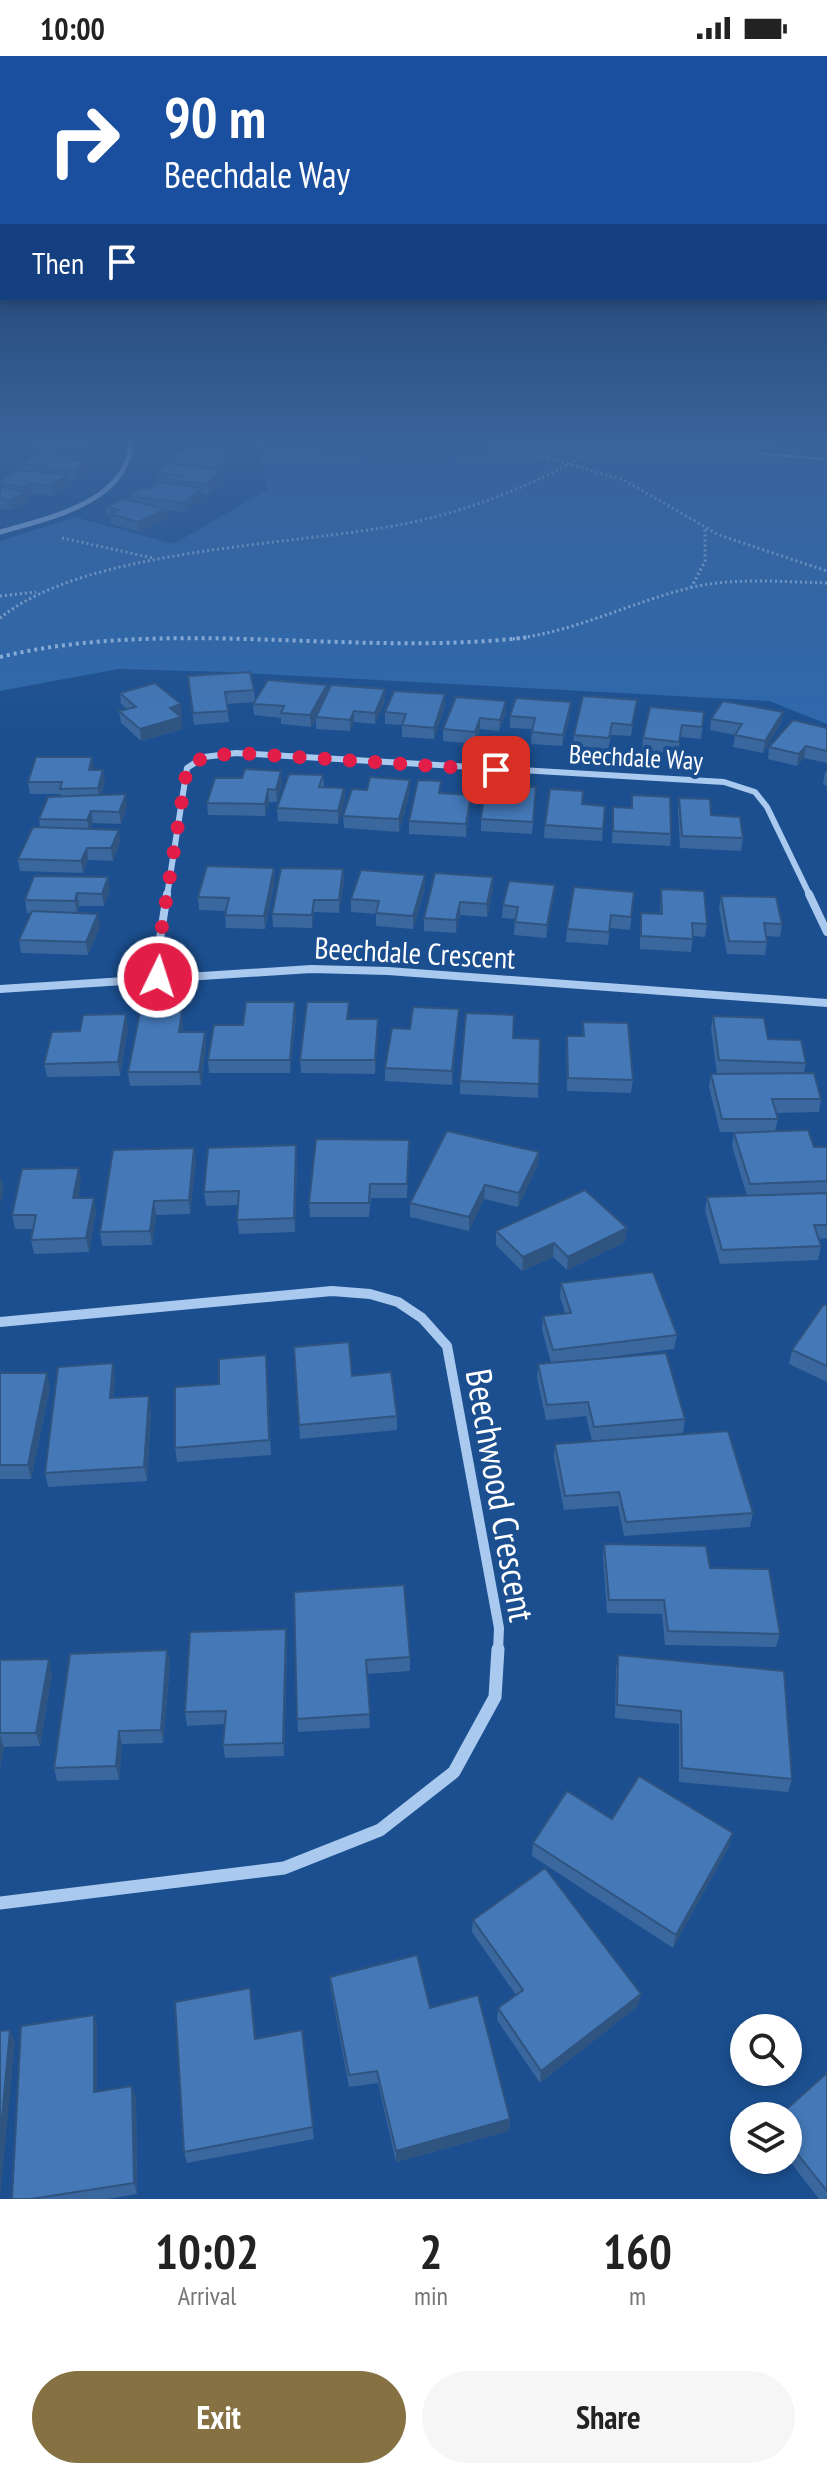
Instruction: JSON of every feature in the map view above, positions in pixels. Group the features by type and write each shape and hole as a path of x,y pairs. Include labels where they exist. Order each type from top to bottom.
{"street":[{"name":"Beechdale Way","path":"158,977 157,958 187,768 204,757 236,753 724,782 755,792 767,807 827,932"},
{"name":"Beechdale Crescent","path":"0,989 311,969 388,971 827,1003"},
{"name":"Beechwood Crescent","path":"0,1322 332,1291 364,1291 401,1302 424,1317 447,1346 499,1628 495,1697 454,1772 380,1830 284,1868 0,1903"}],"path":[{"path":"68,540 158,559"},
{"path":"0,596 37,592 158,559 284,540"},
{"path":"691,589 705,561 705,540"},
{"path":"730,540 827,571"},
{"path":"0,657 56,648 158,640 439,643 510,640 563,632 691,589 724,584 827,583"},
{"path":"0,618 37,592"}],"shaded area":[{"path":"159,540 174,544 181,540 827,540 827,724 769,701 228,672 118,669 0,691 0,541"}],"building":[{"path":"250,672 254,690 225,692 228,711 193,713 188,676"},
{"path":"268,680 327,685 310,715 281,713 284,706 253,704"},
{"path":"155,683 181,704 170,708 181,717 140,729 119,711 136,707 120,693"},
{"path":"331,685 385,689 375,713 354,711 350,720 316,717"},
{"path":"394,691 445,694 434,728 402,725 406,714 385,712"},
{"path":"583,696 637,700 632,725 612,723 609,738 574,735"},
{"path":"456,697 506,701 500,720 480,718 475,732 443,729"},
{"path":"516,698 571,702 563,735 532,732 535,718 510,716"},
{"path":"723,701 783,712 765,741 735,735 742,724 711,719"},
{"path":"650,707 704,712 702,727 682,725 679,742 643,738"},
{"path":"793,720 827,728 827,751 806,746 799,754 769,747"},
{"path":"36,757 92,757 89,770 103,770 98,788 60,789 62,782 28,782"},
{"path":"245,769 281,771 276,790 268,789 265,804 207,803 215,778 242,778"},
{"path":"289,774 323,775 319,787 344,788 338,811 277,808"},
{"path":"370,777 410,780 399,819 343,816 352,789 367,790"},
{"path":"418,780 441,781 439,793 471,795 466,824 409,821"},
{"path":"507,786 536,787 533,822 481,819 484,795 506,796"},
{"path":"550,789 583,791 582,804 605,806 603,829 545,825"},
{"path":"126,794 119,812 91,811 87,820 39,819 48,797"},
{"path":"632,795 670,797 671,834 613,831 613,807 632,808"},
{"path":"679,798 710,799 711,815 740,817 743,838 682,836"},
{"path":"33,827 119,830 111,848 87,848 81,861 18,859"},
{"path":"207,866 274,868 264,916 225,915 229,898 198,897"},
{"path":"281,868 343,869 339,900 314,900 312,915 272,914"},
{"path":"361,870 425,875 413,916 376,913 379,901 351,899"},
{"path":"435,873 493,877 487,904 460,902 456,920 424,918"},
{"path":"34,876 108,877 102,894 77,893 75,901 25,900"},
{"path":"509,881 555,885 547,925 515,922 518,907 503,905"},
{"path":"574,887 634,892 631,917 611,915 609,932 567,929"},
{"path":"661,889 704,891 707,924 692,923 693,939 641,936 641,913 662,914"},
{"path":"721,896 776,897 782,924 764,923 767,942 729,941"},
{"path":"32,911 98,914 86,942 19,940"},
{"path":"246,1002 295,1002 290,1060 208,1060 214,1025 243,1025"},
{"path":"307,1002 349,1002 347,1019 378,1019 375,1060 300,1060"},
{"path":"413,1007 459,1009 452,1071 385,1068 392,1028 410,1029"},
{"path":"140,1012 182,1012 179,1032 205,1032 199,1072 128,1072"},
{"path":"466,1013 514,1015 513,1038 540,1039 539,1084 460,1081"},
{"path":"126,1014 118,1062 44,1064 52,1032 80,1031 83,1015"},
{"path":"713,1016 764,1018 768,1039 801,1040 806,1063 719,1060"},
{"path":"583,1022 628,1023 633,1080 568,1078 567,1036 584,1036"},
{"path":"814,1073 821,1099 772,1099 778,1119 722,1119 711,1074"},
{"path":"808,1130 814,1147 827,1147 827,1181 750,1184 734,1133"},
{"path":"447,1131 539,1152 519,1193 485,1185 469,1217 410,1203"},
{"path":"316,1139 409,1140 407,1184 370,1184 369,1203 309,1203"},
{"path":"296,1145 294,1218 237,1220 239,1191 204,1192 208,1148"},
{"path":"194,1148 189,1200 154,1201 150,1231 100,1232 113,1150"},
{"path":"79,1168 73,1198 94,1198 86,1238 31,1240 36,1215 12,1215 22,1169"},
{"path":"585,1190 627,1228 568,1257 554,1243 523,1257 496,1231"},
{"path":"827,1193 827,1225 814,1225 821,1246 722,1250 707,1197"},
{"path":"653,1272 677,1335 553,1350 543,1316 571,1313 561,1283"},
{"path":"824,1304 827,1306 827,1366 792,1350"},
{"path":"349,1342 352,1376 391,1372 397,1416 299,1425 294,1347"},
{"path":"666,1353 685,1419 594,1427 588,1402 547,1405 538,1364"},
{"path":"266,1355 269,1440 175,1448 175,1387 219,1384 219,1359"},
{"path":"113,1363 110,1398 149,1396 144,1467 45,1473 58,1367"},
{"path":"0,1373 47,1373 28,1465 0,1465"},
{"path":"728,1431 753,1513 626,1522 619,1492 565,1496 555,1444"},
{"path":"604,1544 706,1546 710,1568 769,1569 780,1634 668,1631 664,1600 609,1600"},
{"path":"404,1585 410,1657 366,1660 370,1714 297,1719 294,1592"},
{"path":"286,1629 283,1743 223,1745 226,1711 185,1712 190,1632"},
{"path":"167,1650 161,1730 119,1731 116,1766 54,1768 70,1654"},
{"path":"618,1655 784,1671 792,1779 682,1768 681,1711 617,1705"},
{"path":"49,1659 36,1733 0,1733 0,1660"},
{"path":"639,1776 733,1833 676,1935 533,1843 567,1791 612,1819"},
{"path":"545,1868 641,1994 541,2071 498,2008 523,1990 473,1920"},
{"path":"417,1955 430,2008 478,1995 510,2119 396,2151 377,2071 349,2075 330,1977"},
{"path":"250,1988 255,2039 302,2030 313,2127 184,2152 175,2002"},
{"path":"94,2015 94,2092 132,2086 134,2183 31,2199 12,2199 21,2026"},
{"path":"10,2030 0,2140 0,2031"},
{"path":"827,2073 827,2191 802,2160 802,2102 795,2102"}],"route":[{"path":"158,977 157,958 187,768 204,757 236,753 496,770"}]}
